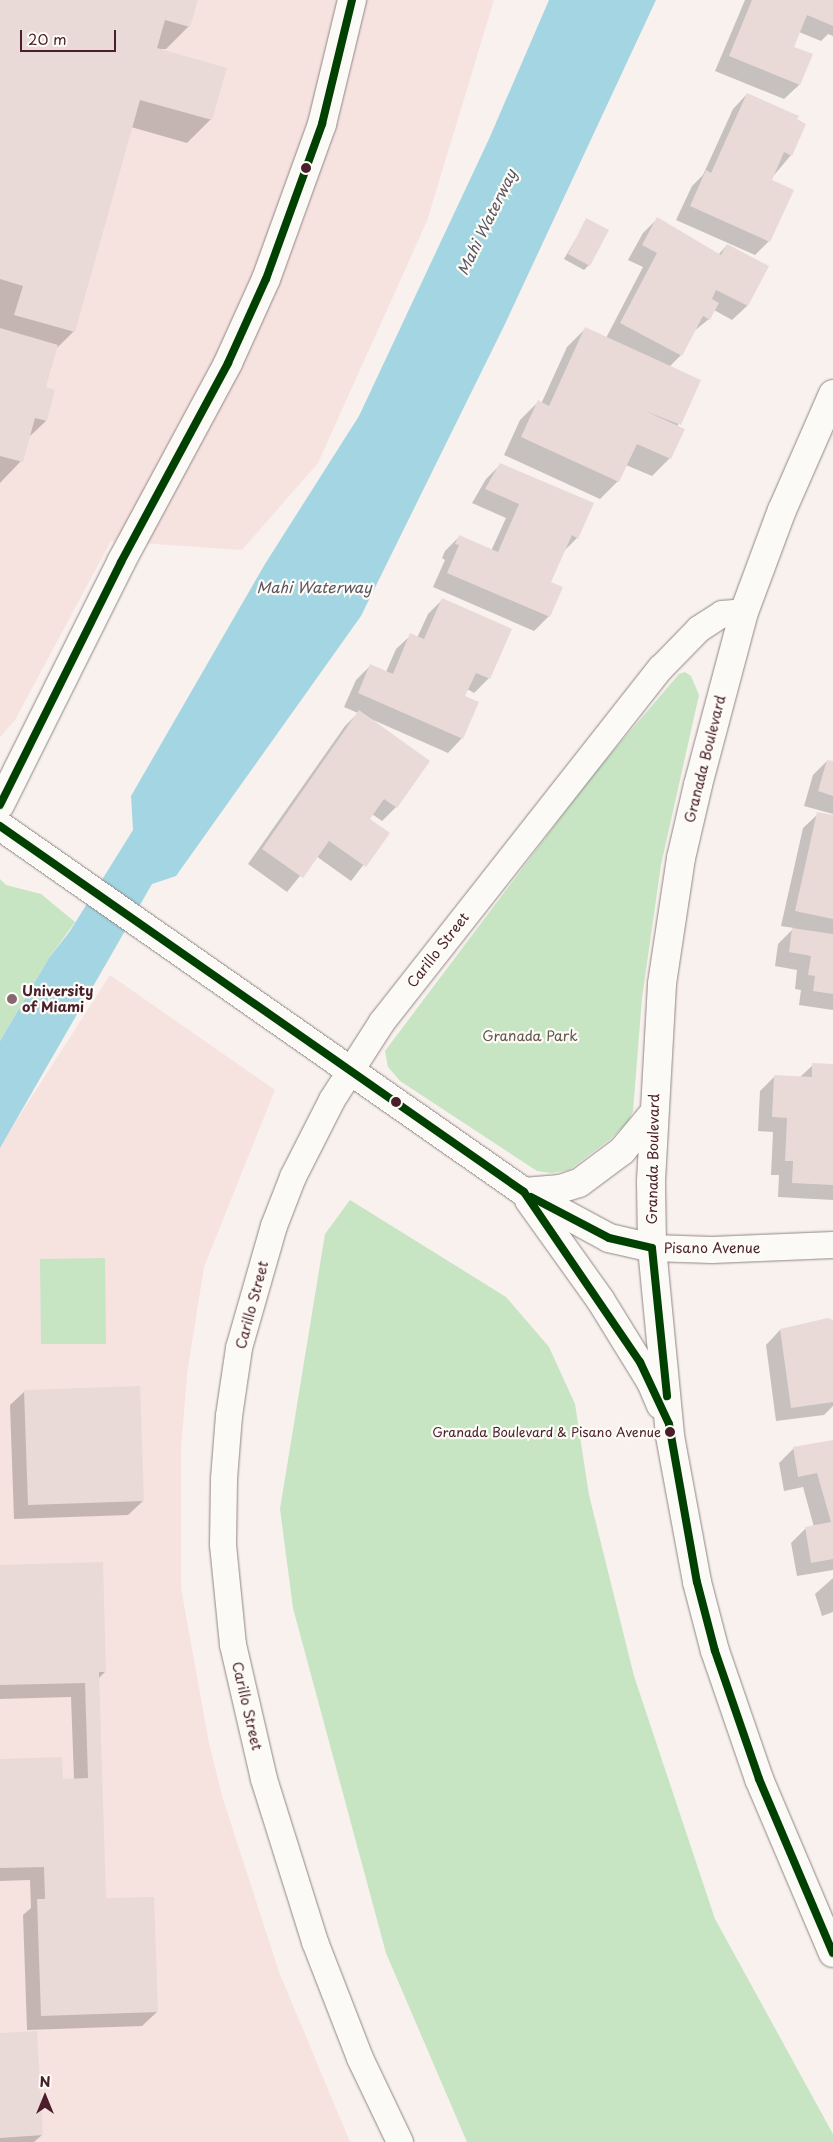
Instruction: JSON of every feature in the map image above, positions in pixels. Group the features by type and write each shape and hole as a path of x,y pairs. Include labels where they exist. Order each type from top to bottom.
{"street":[{"path":"0,805 121,562 228,363 263,287 322,124 352,0"},
{"name":"Granada Boulevard","path":"833,394 782,510 744,612 681,858 662,984 652,1115 652,1248 669,1424 697,1582 716,1651 759,1779 833,1954"},
{"name":"Carillo Street","path":"400,2142 360,2058 315,1942 280,1835 248,1716 233,1644 223,1544 228,1416 246,1321 274,1226 294,1177 350,1069 382,1022 661,668 707,624 722,614 744,612"},
{"name":"Pisano Avenue","path":"0,826 158,939 350,1069 524,1192 609,1238 652,1248 712,1250 833,1245"},
{"path":"652,1115 622,1150 579,1184 560,1189 524,1192 640,1362 669,1424"}],"shaded area":[{"path":"0,0 494,0 427,221 318,463 242,550 111,541 15,720 0,737"},
{"path":"110,975 275,1090 204,1267 187,1374 181,1450 181,1588 209,1743 223,1799 279,1972 350,2142 0,2142 0,1146"}],"green space":[{"name":"Granada Park","path":"685,672 691,676 699,695 661,865 642,998 633,1111 628,1122 609,1140 569,1170 552,1173 537,1171 400,1081 388,1067 385,1051 591,777 679,674"},
{"name":"University of Miami","path":"0,879 6,885 41,894 75,922 49,958 0,1041"},
{"path":"350,1200 506,1297 549,1347 575,1404 589,1495 634,1676 715,1919 833,2134 833,2142 467,2142 386,1953 293,1608 280,1509 325,1234"},
{"path":"105,1258 106,1344 41,1344 40,1259"}],"water":[{"name":"Mahi Waterway","path":"549,0 656,0 505,324 361,616 176,876 152,884 0,1148 0,1041 49,958 70,931 133,830 131,796 265,564 359,416 489,139"}],"building":[{"path":"0,0 198,0 190,27 165,20 157,48 227,68 212,120 140,100 75,332 14,315 23,286 0,279"},
{"path":"752,0 833,0 833,26 807,15 794,47 813,54 800,85 729,56"},
{"path":"747,93 799,116 797,119 806,124 792,156 784,152 772,180 794,190 770,242 690,206 706,170 711,173"},
{"path":"657,217 721,255 727,244 769,266 748,306 716,290 712,299 719,303 710,320 703,316 682,356 620,323 657,253 642,245"},
{"path":"586,218 609,230 590,266 568,254"},
{"path":"585,327 701,380 681,425 645,411 685,429 671,459 637,444 619,482 521,437 538,400 549,406"},
{"path":"0,328 58,345 46,387 55,390 47,421 35,418 23,462 0,456"},
{"path":"500,463 594,503 578,539 572,535 551,582 563,587 550,617 447,573 459,545 455,544 459,535 498,552 519,504 485,489"},
{"path":"442,598 512,629 490,679 476,673 465,696 479,702 463,739 358,693 370,664 393,674 410,633 424,639"},
{"path":"359,710 430,761 397,808 384,799 370,819 390,833 366,867 329,841 303,878 262,849"},
{"path":"827,760 833,761 833,796 818,791"},
{"path":"817,812 833,815 833,919 795,911"},
{"path":"792,928 833,934 833,994 813,991 815,976 808,975 811,956 789,952"},
{"path":"812,1063 833,1064 833,1185 792,1183 793,1161 785,1161 787,1118 772,1117 774,1075 812,1077"},
{"path":"828,1318 833,1320 833,1402 791,1408 780,1329"},
{"path":"140,1386 144,1501 28,1505 24,1390"},
{"path":"833,1440 833,1559 811,1563 805,1527 831,1522 817,1473 798,1477 793,1447"},
{"path":"103,1562 106,1672 99,1672 106,1898 154,1897 158,2012 41,2016 37,1899 45,1899 44,1867 0,1868 0,1759 62,1757 63,1779 88,1778 85,1683 0,1685 0,1565"},
{"path":"37,2031 43,2135 0,2138 0,2033"}],"transit line":[{"path":"0,805 121,562 228,363 266,279 322,124 352,0"},
{"path":"0,826 524,1192 640,1362 669,1424 697,1582 715,1651 759,1779 833,1953"},
{"path":"531,1197 609,1238 652,1248"},
{"path":"652,1248 667,1396"}],"place":[{"name":"University of Miami","path":"12,999"},
{"name":"Granada Boulevard & Pisano Avenue","path":"670,1432"}]}
